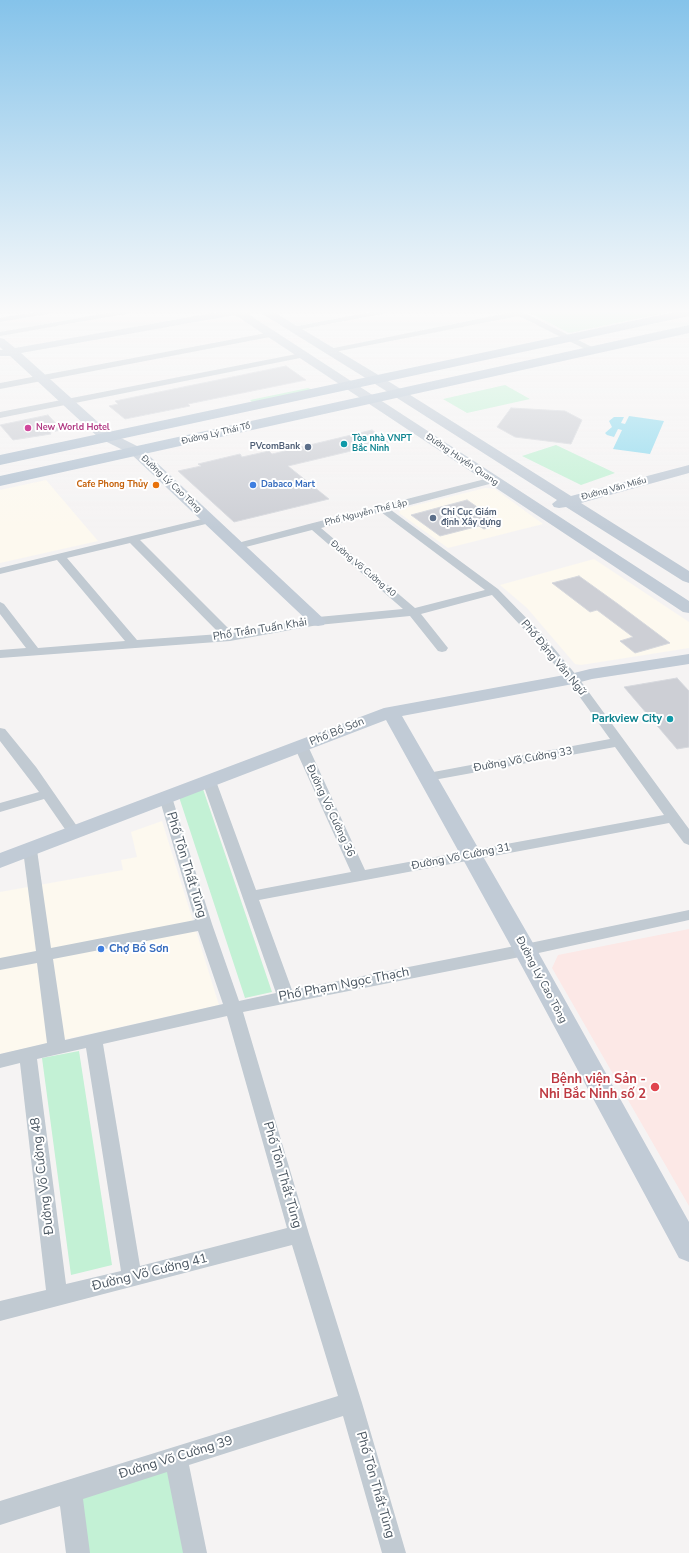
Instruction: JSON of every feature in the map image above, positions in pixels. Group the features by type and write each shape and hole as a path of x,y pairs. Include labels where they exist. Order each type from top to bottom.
{"main road":[{"name":"Đường Lý Thái Tổ","path":"0,481 441,383"},
{"name":"Đường Lý Thái Tổ","path":"0,460 349,384"}],"street":[{"path":"0,386 13,383"},
{"name":"Đường Lý Cao Tông","path":"47,383 104,435 136,451 318,620"},
{"path":"0,416 160,383"},
{"name":"Đường Huyền Quang","path":"383,383 689,579"},
{"name":"Đường Huyền Quang","path":"349,384 450,452 689,608"},
{"path":"450,452 479,445"},
{"name":"Đường Văn Miếu","path":"539,510 689,469"},
{"name":"Phố Nguyễn Thế Lập","path":"238,546 493,480"},
{"name":"Phố Đặng Văn Ngữ","path":"383,509 494,591 539,638 573,679 689,840"},
{"path":"0,571 210,520"},
{"name":"Đường Võ Cường 40","path":"313,526 414,612 442,648"},
{"path":"133,539 230,637"},
{"path":"60,557 134,644"},
{"path":"659,589 689,579"},
{"name":"Phố Trần Tuấn Khải","path":"0,654 230,637 318,620 414,612 494,591"},
{"path":"0,606 34,652"},
{"name":"Phố Bồ Sơn","path":"0,861 364,721 391,712 573,679 590,674 689,659"},
{"name":"Đường Lý Cao Tông","path":"391,712 525,950 689,1249"},
{"path":"0,732 31,770 74,832"},
{"name":"Đường Võ Cường 33","path":"428,777 618,742"},
{"name":"Đường Võ Cường 36","path":"300,746 360,876"},
{"path":"209,781 286,997"},
{"path":"0,808 47,794"},
{"name":"Phố Tôn Thất Tùng","path":"166,797 204,924 233,1008 299,1234 351,1403 394,1553"},
{"name":"Đường Võ Cường 31","path":"250,896 672,818"},
{"path":"30,850 57,1049"},
{"name":"Phố Phạm Ngọc Thạch","path":"0,1061 233,1008 525,950 689,915"},
{"path":"0,964 204,924"},
{"path":"92,1040 132,1277"},
{"name":"Đường Võ Cường 48","path":"28,1055 57,1296"},
{"name":"Đường Võ Cường 41","path":"0,1310 299,1234"},
{"name":"Đường Võ Cường 39","path":"0,1513 351,1403"},
{"path":"176,1458 195,1553"},
{"path":"70,1491 78,1553"}],"shaded area":[{"path":"46,480 98,541 0,563 0,490"},
{"path":"485,488 495,489 543,524 448,548 399,513 401,509"},
{"path":"594,559 689,622 689,648 581,665 575,664 527,608 500,585"},
{"name":"Chợ Bồ Sơn","path":"162,821 219,1005 0,1054 0,892 123,870 121,860 137,857 131,832"},
{"name":"Bệnh viện Sản - Nhi Bắc Ninh số 2","path":"689,929 689,1206 552,968 558,955"}],"green space":[{"path":"505,385 530,399 467,413 443,399"},
{"path":"308,388 313,390 252,402 250,400"},
{"path":"556,445 615,473 581,485 522,456"},
{"path":"203,789 272,992 245,998 179,797"},
{"path":"79,1051 112,1265 71,1275 42,1058"},
{"path":"175,1466 192,1553 84,1553 77,1495"}],"water":[{"path":"629,416 664,421 650,454 613,449 622,430 618,429 614,437 607,435 605,433 612,427 609,421 614,417 624,417 621,423 625,424"}],"building":[{"path":"201,383 289,383 188,404 190,406 125,419 109,406 118,404 115,401"},
{"path":"511,408 565,411 582,420 571,444 515,437 497,427"},
{"path":"48,415 62,430 50,432 51,434 13,440 0,425"},
{"name":"Dabaco Mart","path":"372,430 389,442 288,466 329,499 234,522 178,471 201,466 198,464 240,454 242,457 269,451 272,454"},
{"name":"Chi Cục Giám định Xây dựng","path":"467,500 502,524 484,529 479,526 440,536 411,515"},
{"path":"579,576 670,643 635,653 620,641 633,637 597,610 590,612 552,583"},
{"name":"Parkview City","path":"677,678 689,691 689,747 677,749 624,687"}],"place":[{"name":"New World Hotel","path":"28,428"},
{"name":"Tòa nhà VNPT Bắc Ninh","path":"344,444"},
{"name":"PVcomBank","path":"308,447"},
{"name":"Cafe Phong Thủy","path":"156,485"},
{"name":"Dabaco Mart","path":"253,485"},
{"name":"Chi Cục Giám định Xây dựng","path":"433,518"},
{"name":"Parkview City","path":"670,719"},
{"name":"Chợ Bồ Sơn","path":"101,949"},
{"name":"Bệnh viện Sản - Nhi Bắc Ninh số 2","path":"655,1087"}]}
